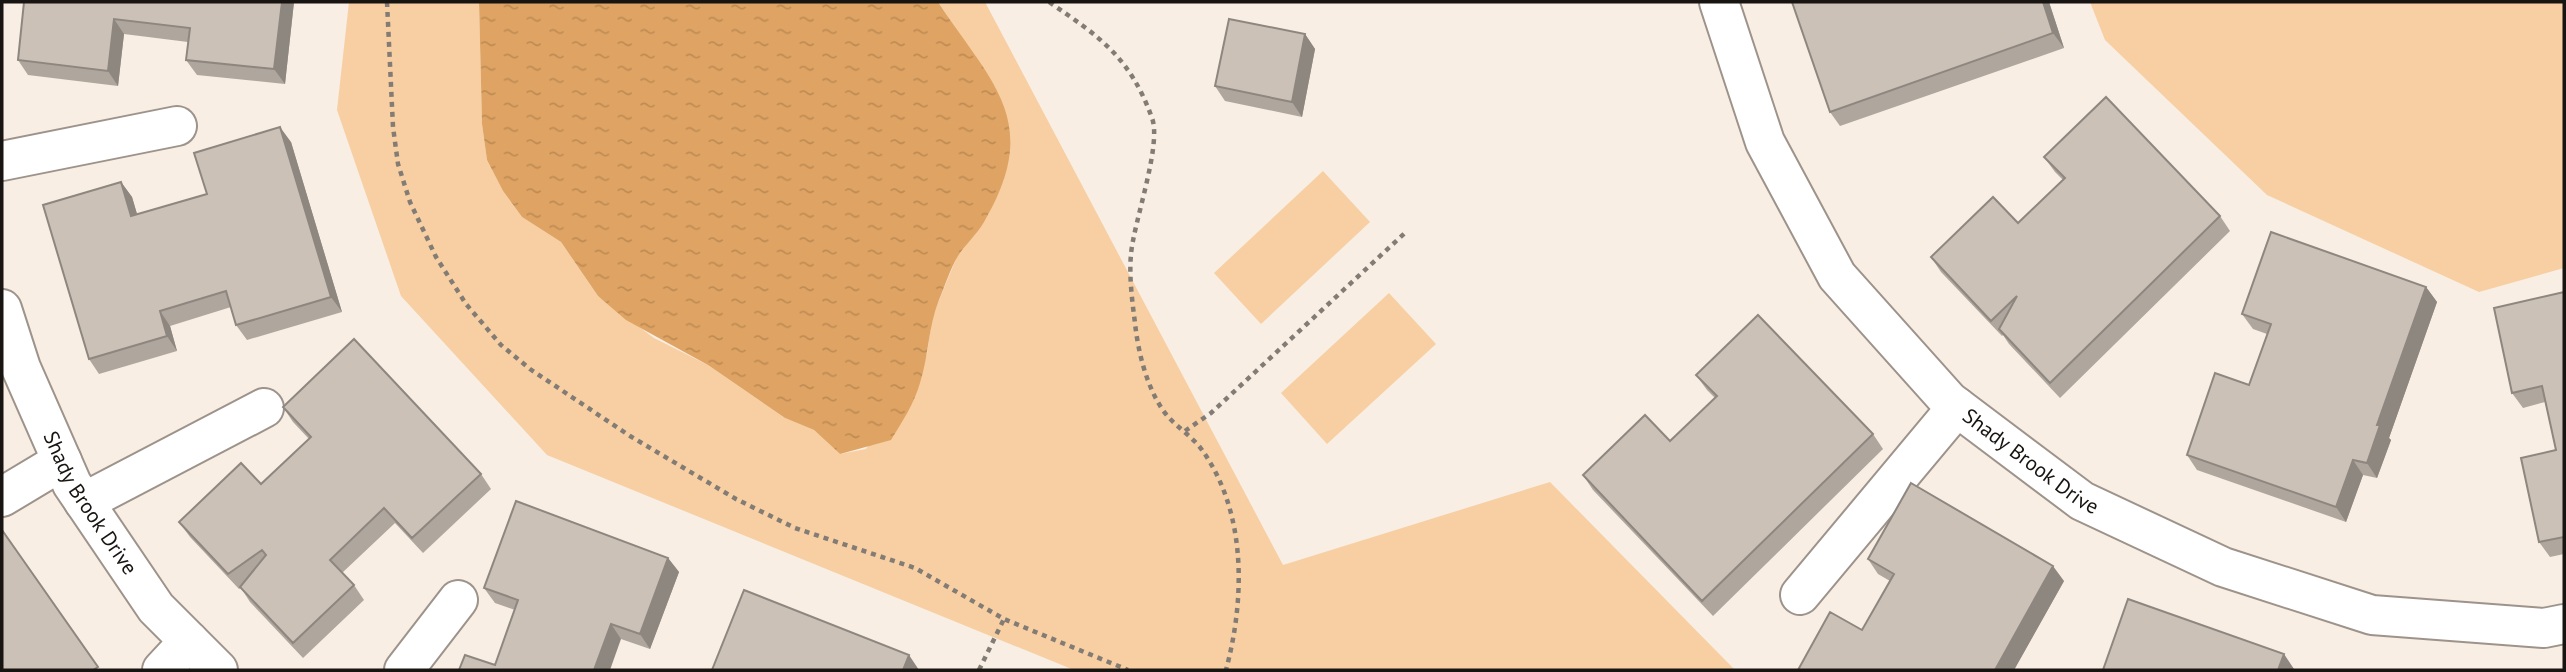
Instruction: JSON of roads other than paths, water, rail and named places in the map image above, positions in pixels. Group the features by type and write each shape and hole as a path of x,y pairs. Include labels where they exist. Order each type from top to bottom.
{"street":[{"name":"Shady Brook Drive","path":"1719,2 1765,142 1838,276 1957,407 2082,501 2223,567 2372,614 2544,628 2564,624"},
{"path":"2,162 177,126"},
{"name":"Shady Brook Drive","path":"2,309 21,368 62,461 84,502 156,608 218,670"},
{"path":"1800,595 1957,407"},
{"path":"84,502 264,408"},
{"path":"2,497 62,461"},
{"path":"404,670 458,600"},
{"path":"162,670 189,641"}],"water":[{"path":"479,2 938,2 992,81 1003,105 1010,130 1009,157 1001,187 984,222 958,256 950,272 935,310 917,391 891,440 840,454 814,430 785,418 708,365 626,320 598,296 561,242 522,217 503,191 487,160 482,124"}]}
